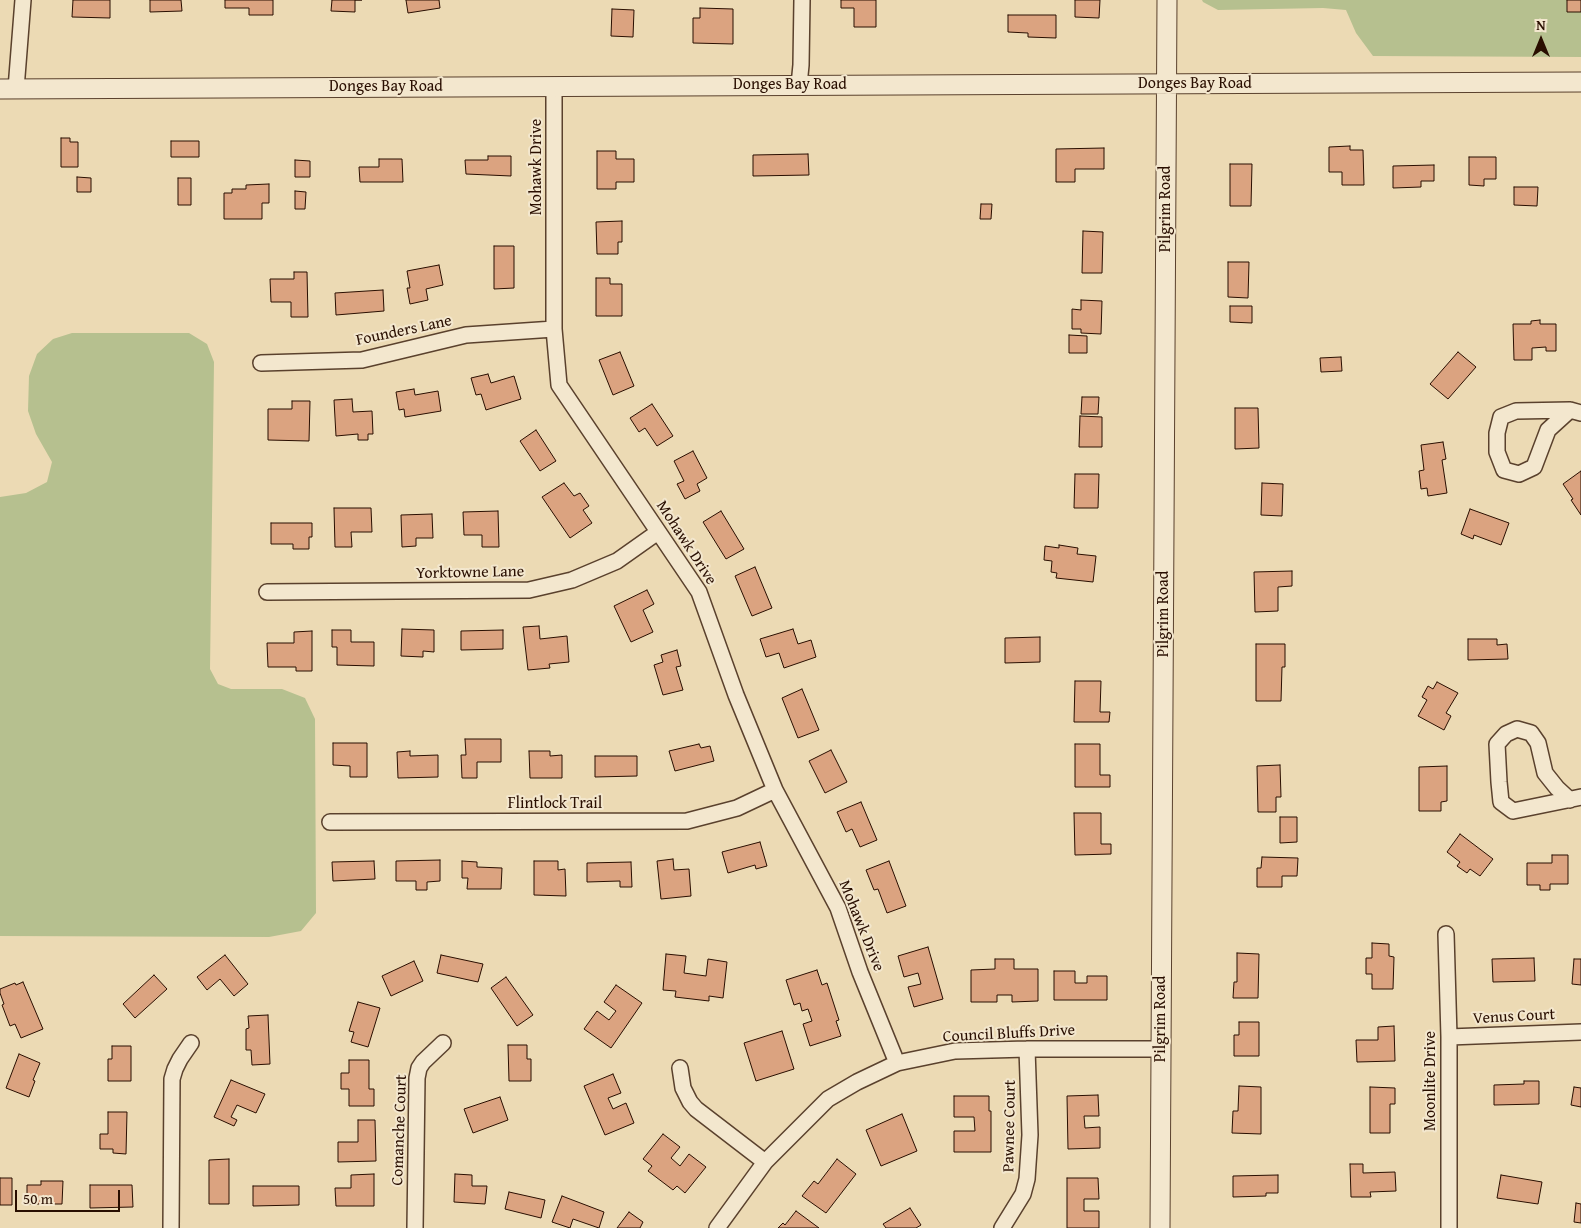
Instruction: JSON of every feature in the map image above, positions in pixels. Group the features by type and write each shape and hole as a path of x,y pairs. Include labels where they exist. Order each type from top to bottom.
{"street":[{"path":"8,89 23,0"},
{"path":"799,85 802,0"},
{"name":"Pilgrim Road","path":"1160,1228 1167,0"},
{"name":"Donges Bay Road","path":"8,89 1581,82"},
{"name":"Mohawk Drive","path":"554,86 554,329 558,384 699,592 736,695 775,790 838,908 860,972 897,1063"},
{"name":"Founders Lane","path":"261,363 362,360 466,335 554,329"},
{"path":"1516,411 1576,412 1548,430 1534,467 1519,474 1504,470 1497,452 1497,433 1501,417 1516,411"},
{"name":"Yorktowne Lane","path":"267,592 529,590 572,580 617,561 658,532"},
{"path":"1518,730 1531,732 1538,742 1545,773 1557,788 1576,799 1513,811 1501,802 1498,782 1497,744 1506,734 1518,730"},
{"name":"Flintlock Trail","path":"330,822 688,821 737,808 775,790"},
{"name":"Moonlite Drive","path":"1446,934 1449,1037 1449,1228"},
{"name":"Venus Court","path":"1449,1037 1581,1032"},
{"path":"171,1228 172,1079 177,1064 191,1043"},
{"name":"Comanche Court","path":"415,1228 417,1078 419,1068 423,1062 443,1043"},
{"name":"Council Bluffs Drive","path":"717,1228 765,1162 828,1099 857,1082 897,1063 955,1051 1027,1048 1161,1048"},
{"name":"Pawnee Court","path":"1002,1228 1022,1194 1027,1179 1030,1135 1027,1048"},
{"path":"680,1068 682,1088 696,1109 765,1162"}],"green space":[{"path":"1202,0 1581,0 1581,57 1373,56 1356,33 1346,10 1323,8 1218,10"},
{"path":"72,333 189,333 207,344 214,362 210,669 218,684 231,689 282,689 305,698 315,719 316,913 301,931 269,937 0,936 0,497 26,493 47,482 52,462 36,434 28,411 29,376 37,354 53,339"}],"building":[{"path":"73,0 110,0 110,18 72,17"},
{"path":"150,0 181,0 182,11 150,12"},
{"path":"225,0 273,0 273,15 249,15 249,8 225,8"},
{"path":"332,0 355,0 355,12 331,11"},
{"path":"406,0 439,0 440,8 408,13"},
{"path":"841,0 876,0 876,27 854,27 854,8 841,8"},
{"path":"1075,0 1100,0 1099,18 1075,17"},
{"path":"1567,0 1581,0 1581,12 1567,12"},
{"path":"700,8 733,9 733,44 693,43 693,18 700,18"},
{"path":"612,9 634,10 633,37 611,36"},
{"path":"1008,15 1056,15 1056,38 1028,37 1028,33 1008,32"},
{"path":"61,138 70,138 70,142 78,142 78,167 61,167"},
{"path":"171,141 199,141 199,157 171,157"},
{"path":"1350,146 1350,150 1363,150 1364,185 1342,185 1342,172 1329,172 1329,147"},
{"path":"1104,148 1104,169 1075,169 1075,182 1056,182 1056,149"},
{"path":"597,151 616,151 616,159 634,159 634,182 616,182 616,189 597,189"},
{"path":"808,154 809,175 753,176 753,155"},
{"path":"488,156 511,156 511,176 466,174 465,160 488,160"},
{"path":"1469,157 1496,157 1496,179 1484,179 1484,186 1469,185"},
{"path":"379,159 402,159 403,182 360,182 359,167 379,167"},
{"path":"295,160 310,161 310,177 295,177"},
{"path":"1230,164 1252,164 1251,206 1230,206"},
{"path":"1434,165 1434,181 1421,181 1421,187 1393,188 1393,166"},
{"path":"77,177 91,178 91,192 77,192"},
{"path":"178,178 191,178 191,205 178,205"},
{"path":"269,184 269,203 262,203 262,219 224,219 224,193 232,193 232,189 246,189 246,185"},
{"path":"1514,187 1538,187 1537,206 1514,205"},
{"path":"295,191 306,192 305,209 295,209"},
{"path":"981,204 992,204 991,219 980,219"},
{"path":"622,221 622,242 618,242 618,254 597,254 596,222"},
{"path":"1083,231 1103,232 1102,273 1082,273"},
{"path":"494,246 514,246 514,288 494,289"},
{"path":"1228,262 1249,262 1248,298 1228,297"},
{"path":"439,265 443,285 426,289 428,300 410,304 407,288 410,288 407,271"},
{"path":"294,272 307,272 308,317 291,317 291,302 271,302 270,279 294,279"},
{"path":"596,278 610,278 610,284 622,284 622,316 596,316"},
{"path":"383,290 384,311 336,315 335,293"},
{"path":"1081,300 1102,301 1101,334 1081,333 1081,329 1072,329 1072,309 1081,310"},
{"path":"1230,306 1252,306 1252,323 1230,322"},
{"path":"1540,320 1540,324 1556,324 1556,351 1546,351 1546,347 1532,348 1532,360 1514,360 1513,324 1531,324 1531,321"},
{"path":"1069,335 1087,336 1087,353 1069,353"},
{"path":"620,352 634,386 613,395 599,360"},
{"path":"1458,352 1476,367 1448,399 1430,384"},
{"path":"1341,357 1342,371 1321,372 1320,358"},
{"path":"488,374 491,383 514,376 521,399 486,410 481,394 476,395 471,378"},
{"path":"414,389 415,395 438,391 441,411 405,417 404,409 399,410 396,392"},
{"path":"1082,397 1099,397 1098,414 1081,414"},
{"path":"352,399 353,412 372,411 373,434 368,434 368,440 358,440 358,434 336,436 334,400"},
{"path":"292,401 310,401 309,441 268,440 268,409 292,409"},
{"path":"652,404 673,436 657,446 645,428 639,432 630,418"},
{"path":"1235,408 1258,408 1259,448 1235,449"},
{"path":"1080,416 1102,417 1102,447 1079,447"},
{"path":"536,430 556,461 540,471 520,441"},
{"path":"1443,442 1446,459 1442,460 1447,493 1428,496 1427,488 1421,489 1419,471 1424,470 1421,445"},
{"path":"693,451 707,478 697,484 700,491 685,499 677,484 684,481 674,461"},
{"path":"1581,471 1581,515 1563,484"},
{"path":"1075,474 1099,474 1098,508 1074,508"},
{"path":"564,483 574,496 580,493 589,506 583,510 592,523 570,538 542,497"},
{"path":"1262,483 1283,484 1282,516 1261,515"},
{"path":"334,508 371,508 372,532 351,532 352,547 335,547"},
{"path":"1470,509 1509,523 1501,545 1474,535 1473,539 1461,534"},
{"path":"498,511 499,547 482,547 482,535 464,535 463,512"},
{"path":"721,511 744,549 726,559 703,522"},
{"path":"432,514 433,538 416,538 416,546 402,547 401,515"},
{"path":"271,523 312,523 312,537 309,537 309,549 293,549 293,544 271,544"},
{"path":"1059,545 1078,548 1077,554 1096,556 1093,582 1056,578 1057,573 1051,572 1052,561 1044,560 1045,546 1059,548"},
{"path":"755,567 772,608 752,616 735,576"},
{"path":"1292,571 1292,586 1278,587 1278,611 1255,612 1254,572"},
{"path":"647,590 654,604 643,610 653,632 631,642 614,606"},
{"path":"539,626 540,639 567,636 569,662 549,664 550,668 528,670 523,627"},
{"path":"402,629 434,630 434,652 423,651 423,657 401,656"},
{"path":"793,629 798,644 811,640 816,657 784,668 779,653 766,657 760,639"},
{"path":"332,630 351,630 351,642 374,642 374,666 337,665 337,647 332,647"},
{"path":"503,630 503,649 461,650 461,631"},
{"path":"312,631 312,671 296,671 296,667 268,667 267,643 294,643 294,632"},
{"path":"1040,637 1040,662 1005,663 1005,638"},
{"path":"1468,639 1497,639 1497,645 1507,644 1508,659 1468,660"},
{"path":"1256,644 1285,644 1285,667 1282,667 1281,701 1256,701"},
{"path":"677,650 681,666 676,667 683,690 663,695 654,665 663,662 661,655"},
{"path":"1075,681 1101,681 1100,712 1110,712 1109,722 1074,722"},
{"path":"1437,682 1458,693 1446,713 1451,716 1444,730 1418,716 1427,700 1422,697 1428,686 1433,689"},
{"path":"802,689 819,730 798,738 782,698"},
{"path":"465,739 501,739 501,762 477,762 477,778 462,778 461,755 466,755"},
{"path":"333,743 367,743 367,777 350,777 350,766 333,765"},
{"path":"699,744 701,748 710,746 714,761 675,771 669,751"},
{"path":"1075,744 1100,744 1100,775 1110,775 1110,787 1075,787"},
{"path":"831,750 847,782 825,793 809,761"},
{"path":"410,751 410,756 438,755 438,777 398,778 397,752"},
{"path":"529,751 550,751 550,756 562,755 562,778 530,778"},
{"path":"595,756 637,756 637,776 595,777"},
{"path":"1280,765 1281,797 1276,797 1276,812 1258,812 1257,766"},
{"path":"1447,766 1447,801 1441,802 1441,811 1419,811 1419,767"},
{"path":"861,802 877,840 860,847 852,829 846,832 837,812"},
{"path":"1074,813 1101,813 1101,844 1111,844 1111,854 1075,855"},
{"path":"1280,817 1297,817 1297,842 1280,843"},
{"path":"1460,834 1493,859 1480,876 1470,869 1467,873 1457,866 1460,862 1447,852"},
{"path":"760,842 767,866 756,869 755,865 728,873 722,852"},
{"path":"1552,855 1568,855 1568,884 1550,884 1550,890 1540,890 1540,885 1527,885 1527,863 1552,863"},
{"path":"1262,857 1298,858 1297,876 1282,876 1282,887 1257,887 1257,868 1261,868"},
{"path":"673,859 674,870 689,869 691,896 661,899 657,861"},
{"path":"440,860 440,881 427,882 427,890 416,890 416,881 396,881 396,861"},
{"path":"374,861 375,879 333,881 332,862"},
{"path":"462,861 477,862 477,867 502,868 501,889 467,889 468,878 462,878"},
{"path":"534,861 558,861 558,870 565,869 566,896 534,895"},
{"path":"889,861 906,906 887,913 878,889 874,890 866,870"},
{"path":"631,862 632,887 620,887 620,881 587,882 587,863"},
{"path":"1372,943 1389,944 1389,956 1394,957 1393,989 1372,989 1372,974 1366,974 1366,958 1372,958"},
{"path":"928,947 943,999 914,1007 908,987 921,984 918,973 904,977 898,956"},
{"path":"1237,953 1259,954 1258,998 1233,998 1234,982 1237,982"},
{"path":"666,954 686,956 684,973 706,976 708,959 727,962 723,998 709,996 709,1001 675,997 676,991 663,990"},
{"path":"225,955 248,984 234,996 220,979 207,990 197,977"},
{"path":"441,955 483,964 478,982 437,973"},
{"path":"1534,958 1535,981 1493,982 1492,959"},
{"path":"995,959 1014,959 1014,969 1038,969 1038,1001 1012,1002 1012,995 997,995 997,1002 971,1002 971,970 995,969"},
{"path":"1574,959 1581,959 1581,985 1572,984"},
{"path":"414,961 423,981 391,996 382,976"},
{"path":"817,970 822,985 827,983 839,1020 836,1021 841,1036 810,1046 803,1024 812,1021 808,1009 802,1011 800,1003 794,1005 786,980"},
{"path":"1054,971 1075,971 1075,983 1087,983 1087,976 1107,976 1107,1000 1054,1000"},
{"path":"154,975 167,989 135,1018 123,1004"},
{"path":"506,977 533,1015 517,1026 491,988"},
{"path":"23,982 43,1029 21,1038 15,1024 10,1026 2,1005 4,1004 0,989"},
{"path":"616,985 642,1003 611,1048 584,1029 597,1011 609,1020 616,1011 604,1002"},
{"path":"358,1002 380,1008 368,1047 351,1042 354,1032 349,1031"},
{"path":"268,1015 270,1064 252,1065 251,1050 246,1050 246,1029 249,1028 248,1016"},
{"path":"1239,1022 1259,1022 1259,1056 1234,1056 1234,1035 1239,1035"},
{"path":"1394,1026 1395,1061 1357,1062 1356,1040 1378,1040 1378,1027"},
{"path":"782,1031 794,1069 756,1081 744,1043"},
{"path":"508,1045 527,1045 527,1059 531,1059 531,1081 509,1081"},
{"path":"112,1046 131,1046 131,1081 108,1081 108,1059 112,1059"},
{"path":"19,1054 40,1063 29,1097 6,1088"},
{"path":"349,1060 369,1060 369,1089 374,1089 374,1106 349,1106 349,1089 341,1089 341,1073 349,1073"},
{"path":"613,1074 621,1093 608,1098 613,1109 626,1103 634,1123 605,1135 584,1086"},
{"path":"231,1080 265,1094 256,1113 237,1105 231,1117 237,1120 234,1126 214,1117"},
{"path":"1524,1081 1539,1081 1539,1104 1494,1105 1494,1085 1524,1084"},
{"path":"1239,1086 1261,1087 1261,1134 1232,1133 1233,1111 1238,1111"},
{"path":"1370,1087 1395,1088 1395,1104 1390,1104 1390,1133 1370,1133"},
{"path":"1574,1087 1581,1088 1581,1107 1571,1105"},
{"path":"1098,1095 1099,1116 1084,1116 1085,1128 1100,1127 1100,1148 1068,1149 1067,1096"},
{"path":"954,1096 989,1096 991,1152 954,1152 954,1131 975,1131 974,1117 954,1117"},
{"path":"500,1097 508,1120 473,1133 464,1109"},
{"path":"108,1112 127,1112 126,1154 113,1153 113,1149 100,1149 100,1134 108,1134"},
{"path":"902,1114 917,1151 881,1166 866,1130"},
{"path":"358,1120 375,1120 376,1161 338,1162 338,1142 358,1142"},
{"path":"663,1134 680,1147 671,1158 680,1166 689,1154 706,1167 685,1193 677,1186 673,1190 648,1171 652,1166 643,1159"},
{"path":"229,1159 229,1204 209,1204 209,1160"},
{"path":"837,1159 856,1174 826,1213 802,1196 814,1181 818,1184"},
{"path":"1350,1164 1363,1164 1363,1173 1395,1172 1396,1191 1370,1192 1371,1197 1351,1197"},
{"path":"374,1174 374,1206 336,1206 335,1188 351,1188 351,1175"},
{"path":"455,1174 472,1175 472,1186 487,1186 485,1204 454,1202"},
{"path":"1278,1175 1278,1193 1266,1193 1266,1196 1233,1197 1233,1176"},
{"path":"1501,1175 1542,1182 1538,1204 1497,1198"},
{"path":"0,1178 12,1178 12,1205 0,1205"},
{"path":"1067,1178 1098,1178 1099,1199 1084,1199 1084,1211 1099,1211 1099,1228 1067,1228"},
{"path":"41,1181 63,1181 62,1204 27,1204 27,1185 41,1185"},
{"path":"90,1185 132,1185 133,1207 90,1208"},
{"path":"253,1186 299,1186 299,1205 253,1206"},
{"path":"509,1192 545,1200 541,1218 505,1209"},
{"path":"562,1196 604,1212 599,1228 573,1219 570,1228 552,1222"},
{"path":"1576,1203 1581,1204 1581,1223 1574,1222"},
{"path":"910,1208 921,1225 916,1228 886,1228 883,1224"},
{"path":"796,1211 819,1228 778,1228 783,1223 785,1225"},
{"path":"629,1212 643,1222 640,1228 617,1228"}]}
